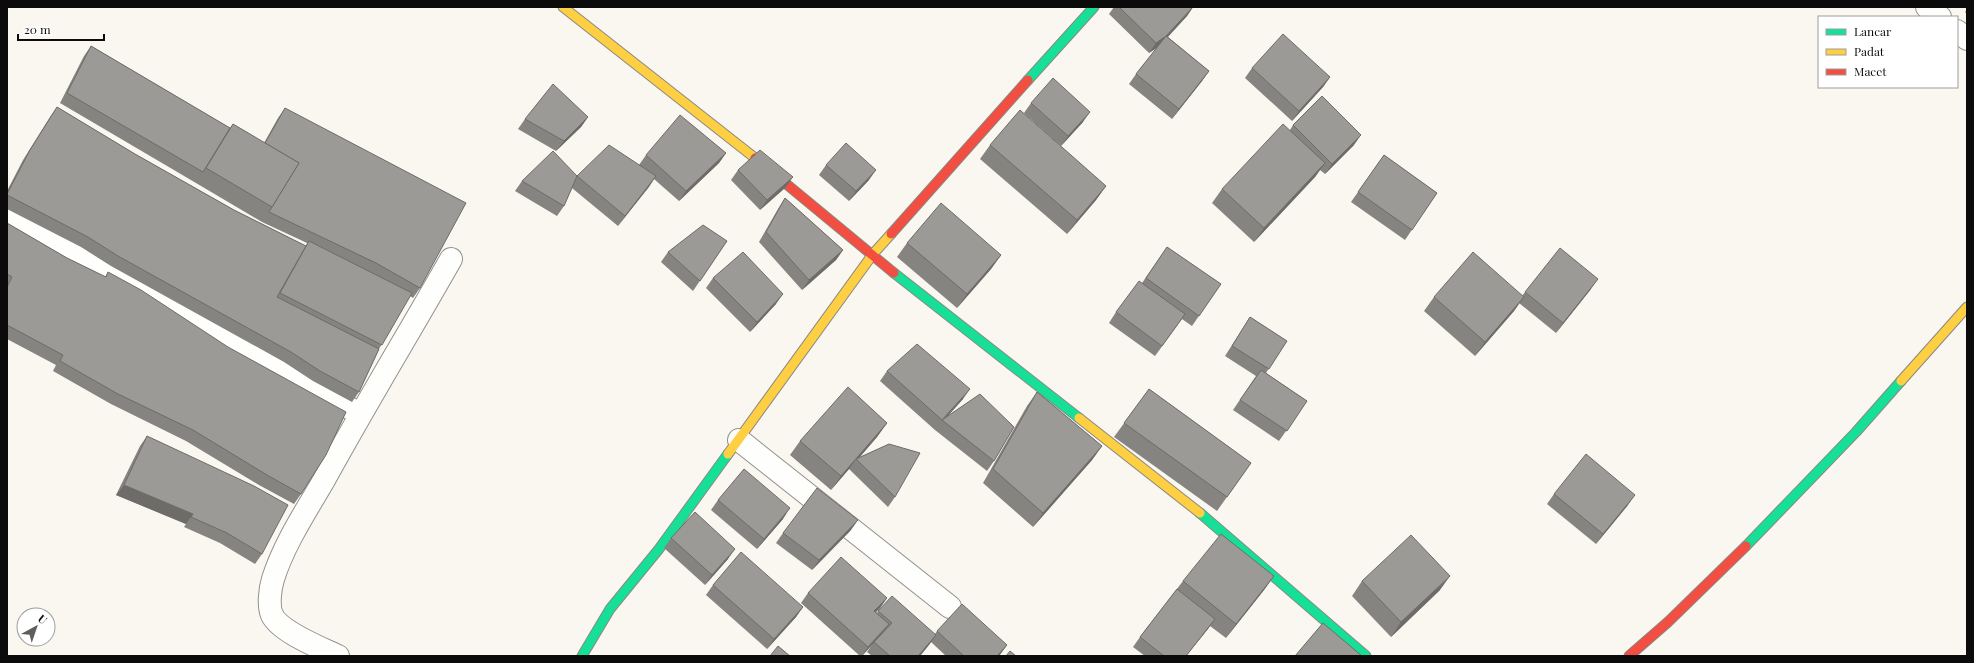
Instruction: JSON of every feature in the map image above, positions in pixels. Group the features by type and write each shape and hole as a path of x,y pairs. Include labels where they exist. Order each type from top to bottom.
{"street":[{"path":"563,7 732,139 904,281 1200,513 1366,656"},
{"path":"582,656 610,609 659,550 873,254 952,168 1063,39 1094,7"},
{"path":"1927,7 1939,16"},
{"path":"1958,32 1967,39"},
{"path":"12,218 360,414"},
{"path":"338,656 288,632 272,615 270,596 273,579 295,531 360,414 407,338 451,260"},
{"path":"1629,656 1668,622 1765,527 1856,432 1967,306"},
{"path":"739,440 950,607"}],"building":[{"path":"1119,7 1193,7 1166,36 1156,43"},
{"path":"1283,34 1330,77 1299,111 1252,68"},
{"path":"1166,36 1209,71 1179,109 1136,74"},
{"path":"91,46 230,128 203,172 67,93"},
{"path":"1053,78 1090,112 1068,136 1031,103"},
{"path":"553,84 588,117 564,141 525,119"},
{"path":"1322,96 1361,135 1332,164 1293,125"},
{"path":"57,107 135,154 234,210 306,246 277,297 379,349 359,392 320,371 291,352 118,256 88,237 7,195 30,150"},
{"path":"285,108 466,203 420,288 376,263 269,212 299,163 265,143"},
{"path":"1020,110 1106,186 1077,220 990,145"},
{"path":"680,115 726,153 686,191 646,155"},
{"path":"233,124 299,163 272,207 206,168"},
{"path":"1283,124 1325,163 1264,228 1222,189"},
{"path":"846,143 876,170 856,191 826,165"},
{"path":"609,145 656,176 625,216 577,176"},
{"path":"760,150 793,177 767,200 738,170"},
{"path":"553,151 577,176 564,206 522,181"},
{"path":"1384,155 1437,193 1412,230 1358,192"},
{"path":"785,198 843,250 809,280 766,232"},
{"path":"941,203 1001,255 967,294 907,243"},
{"path":"7,223 67,258 106,277 108,272 141,290 228,347 346,412 326,455 301,494 193,430 118,394 60,361 63,355 7,325 7,287 12,277 7,274"},
{"path":"703,225 727,241 700,281 668,252"},
{"path":"309,241 412,293 382,345 280,293"},
{"path":"1167,247 1221,284 1199,316 1146,278"},
{"path":"1560,248 1598,279 1563,323 1525,292"},
{"path":"743,252 783,294 757,322 713,278"},
{"path":"1473,252 1524,297 1485,342 1434,297"},
{"path":"1139,281 1185,314 1162,346 1116,312"},
{"path":"1250,317 1287,341 1269,369 1232,346"},
{"path":"917,344 970,389 942,420 887,371"},
{"path":"1261,370 1307,401 1287,431 1240,400"},
{"path":"848,387 887,423 841,476 800,441"},
{"path":"1149,389 1251,463 1227,497 1124,423"},
{"path":"1037,392 1102,446 1043,513 993,469"},
{"path":"980,394 1014,427 994,461 942,420"},
{"path":"147,436 254,486 288,505 262,554 227,533 191,517 193,514 124,485"},
{"path":"889,444 920,453 895,497 856,459"},
{"path":"1586,454 1635,495 1603,534 1554,494"},
{"path":"744,469 790,508 764,539 718,500"},
{"path":"817,488 858,520 819,560 783,533"},
{"path":"695,512 735,549 712,575 671,538"},
{"path":"1221,534 1274,576 1236,624 1183,581"},
{"path":"1411,535 1450,576 1401,622 1362,581"},
{"path":"741,552 803,607 774,639 713,585"},
{"path":"841,557 887,598 874,611 889,624 868,647 808,593"},
{"path":"1177,589 1215,619 1186,656 1164,656 1140,637"},
{"path":"892,596 936,635 918,656 890,656 874,642 892,623 878,611"},
{"path":"962,604 1007,645 997,656 964,656 937,631"},
{"path":"1323,623 1362,656 1295,656"},
{"path":"778,646 790,656 770,656"},
{"path":"1010,651 1016,656 1006,656"}],"traffic: fast":[{"path":"1028,80 1094,7"},
{"path":"894,273 1079,418"},
{"path":"1746,546 1856,432 1901,381"},
{"path":"582,656 610,609 659,549 728,454"},
{"path":"1200,513 1366,656"}],"traffic: slow":[{"path":"563,7 755,158"},
{"path":"728,454 873,254 891,234"},
{"path":"1901,381 1967,307"},
{"path":"1079,418 1200,513"}],"traffic: jam":[{"path":"891,234 1028,80"},
{"path":"755,158 894,273"},
{"path":"1629,656 1668,622 1746,546"}]}
